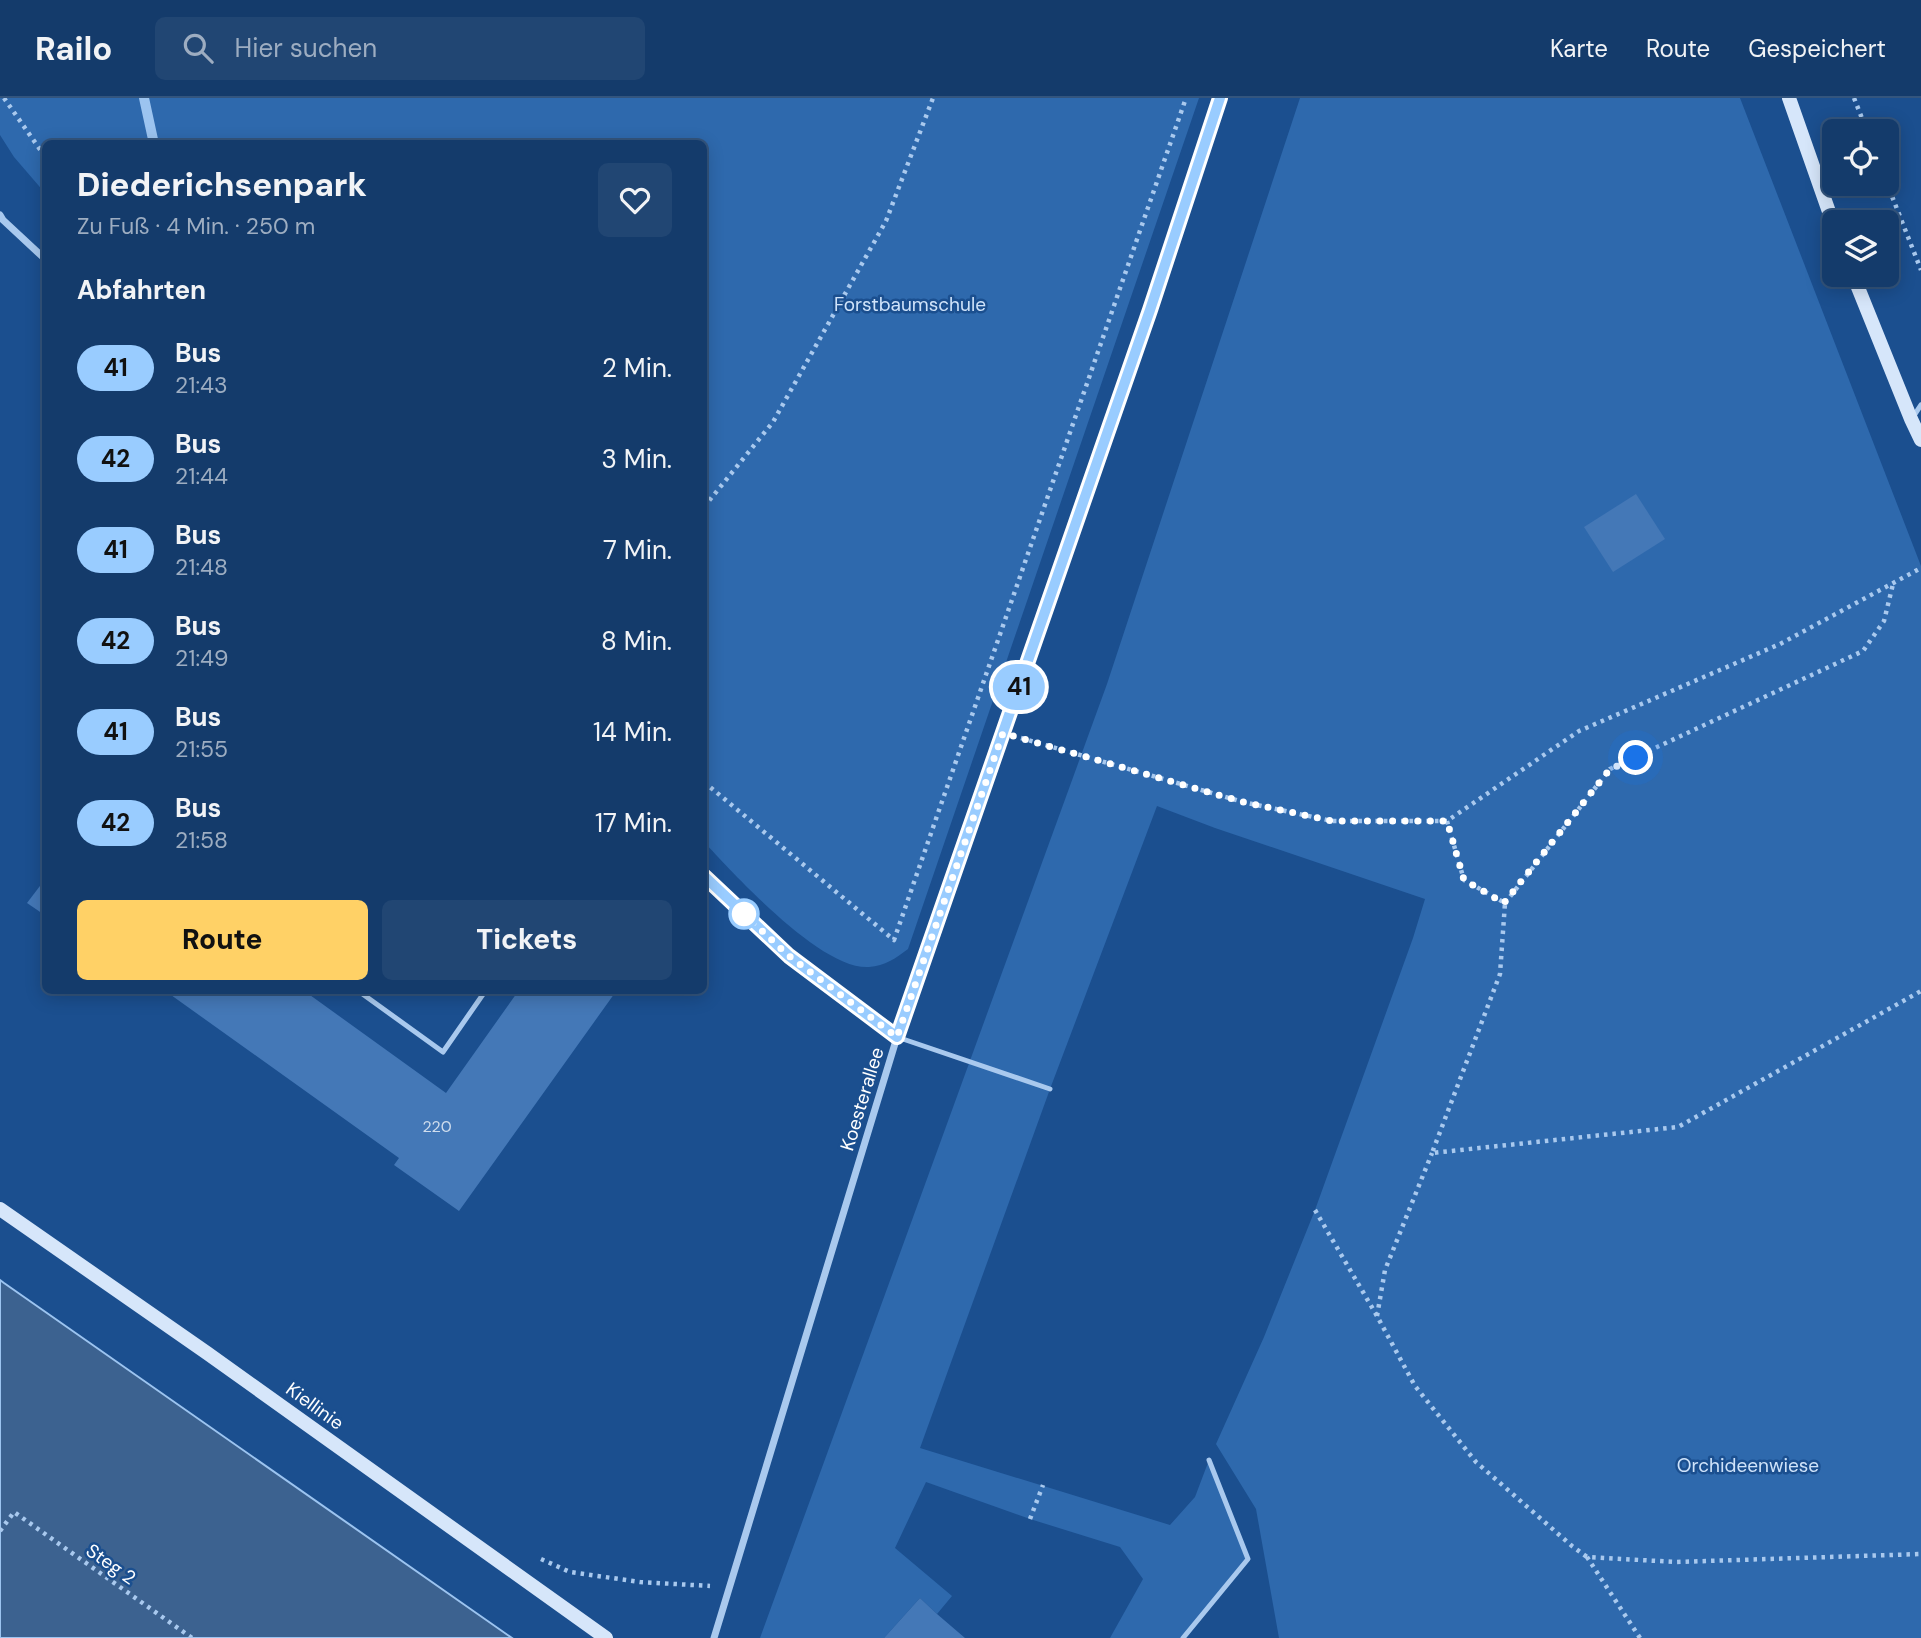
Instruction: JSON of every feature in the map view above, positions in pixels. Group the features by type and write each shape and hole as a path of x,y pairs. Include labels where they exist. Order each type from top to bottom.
{"street":[{"name":"Koesterallee","path":"713,1638 897,1037 1150,310 1220,98"},
{"path":"1789,98 1828,210"},
{"path":"0,215 42,256"},
{"path":"1858,287 1921,440"},
{"path":"707,879 789,956 897,1037"},
{"name":"Kiellinie","path":"0,1209 208,1353 606,1638"}],"lane":[{"path":"1911,419 1921,405"},
{"path":"363,994 443,1052 483,994"},
{"path":"897,1037 1050,1089"},
{"path":"1183,1638 1248,1559 1209,1460"}],"path":[{"path":"4,98 42,152"},
{"path":"707,503 774,422 860,268 886,221 933,98"},
{"path":"707,784 894,940 1186,98"},
{"path":"1854,98 1862,119"},
{"path":"1892,196 1921,271"},
{"path":"1003,733 1243,802 1332,821 1447,821 1579,731 1780,644 1921,568"},
{"path":"1377,1316 1385,1270 1500,974 1504,903 1610,769 1863,651 1884,621 1893,583"},
{"path":"1447,821 1464,880 1504,903"},
{"path":"1432,1153 1678,1127 1921,991"},
{"path":"1315,1210 1415,1386 1476,1462 1587,1557 1640,1638"},
{"path":"1030,1519 1043,1485"},
{"name":"Steg 2","path":"0,1531 14,1512 192,1638"},
{"path":"1587,1557 1676,1562 1921,1554"},
{"path":"536,1557 570,1572 640,1582 729,1587"}],"green space":[{"name":"Forstbaumschule","path":"0,98 1199,98 908,949 885,963 869,967 849,964 827,954 780,918 707,845 707,140 42,140 42,190 14,157 0,135"},
{"name":"Orchideenwiese","path":"1300,98 1740,98 1921,566 1921,1638 1279,1638 1256,1509 1216,1444 1264,1337 1315,1210 1425,899 1157,806 1050,1089 920,1448 1170,1525 1195,1497 1209,1460 1248,1559 1183,1638 1110,1638 1143,1579 1120,1547 926,1482 895,1548 952,1596 937,1614 920,1598 884,1638 760,1638 1107,684"}],"shaded area":[{"path":"0,1280 4,1283 512,1638 0,1638"}],"building":[{"path":"1636,494 1665,539 1613,572 1584,527"},
{"path":"42,883 42,913 27,903"},
{"path":"170,994 309,994 446,1093 516,994 614,994 459,1211 394,1165 399,1158"},
{"path":"920,1598 937,1614 965,1638 884,1638"}],"waterway":[{"path":"144,98 153,140"}],"bus line":[{"name":"41","path":"707,879 789,956 897,1037 1150,310 1220,98"}],"route":[{"path":"744,914 789,956 897,1037 1003,733 1243,802 1332,821 1447,821 1464,880 1504,903 1610,769 1636,758"}]}
